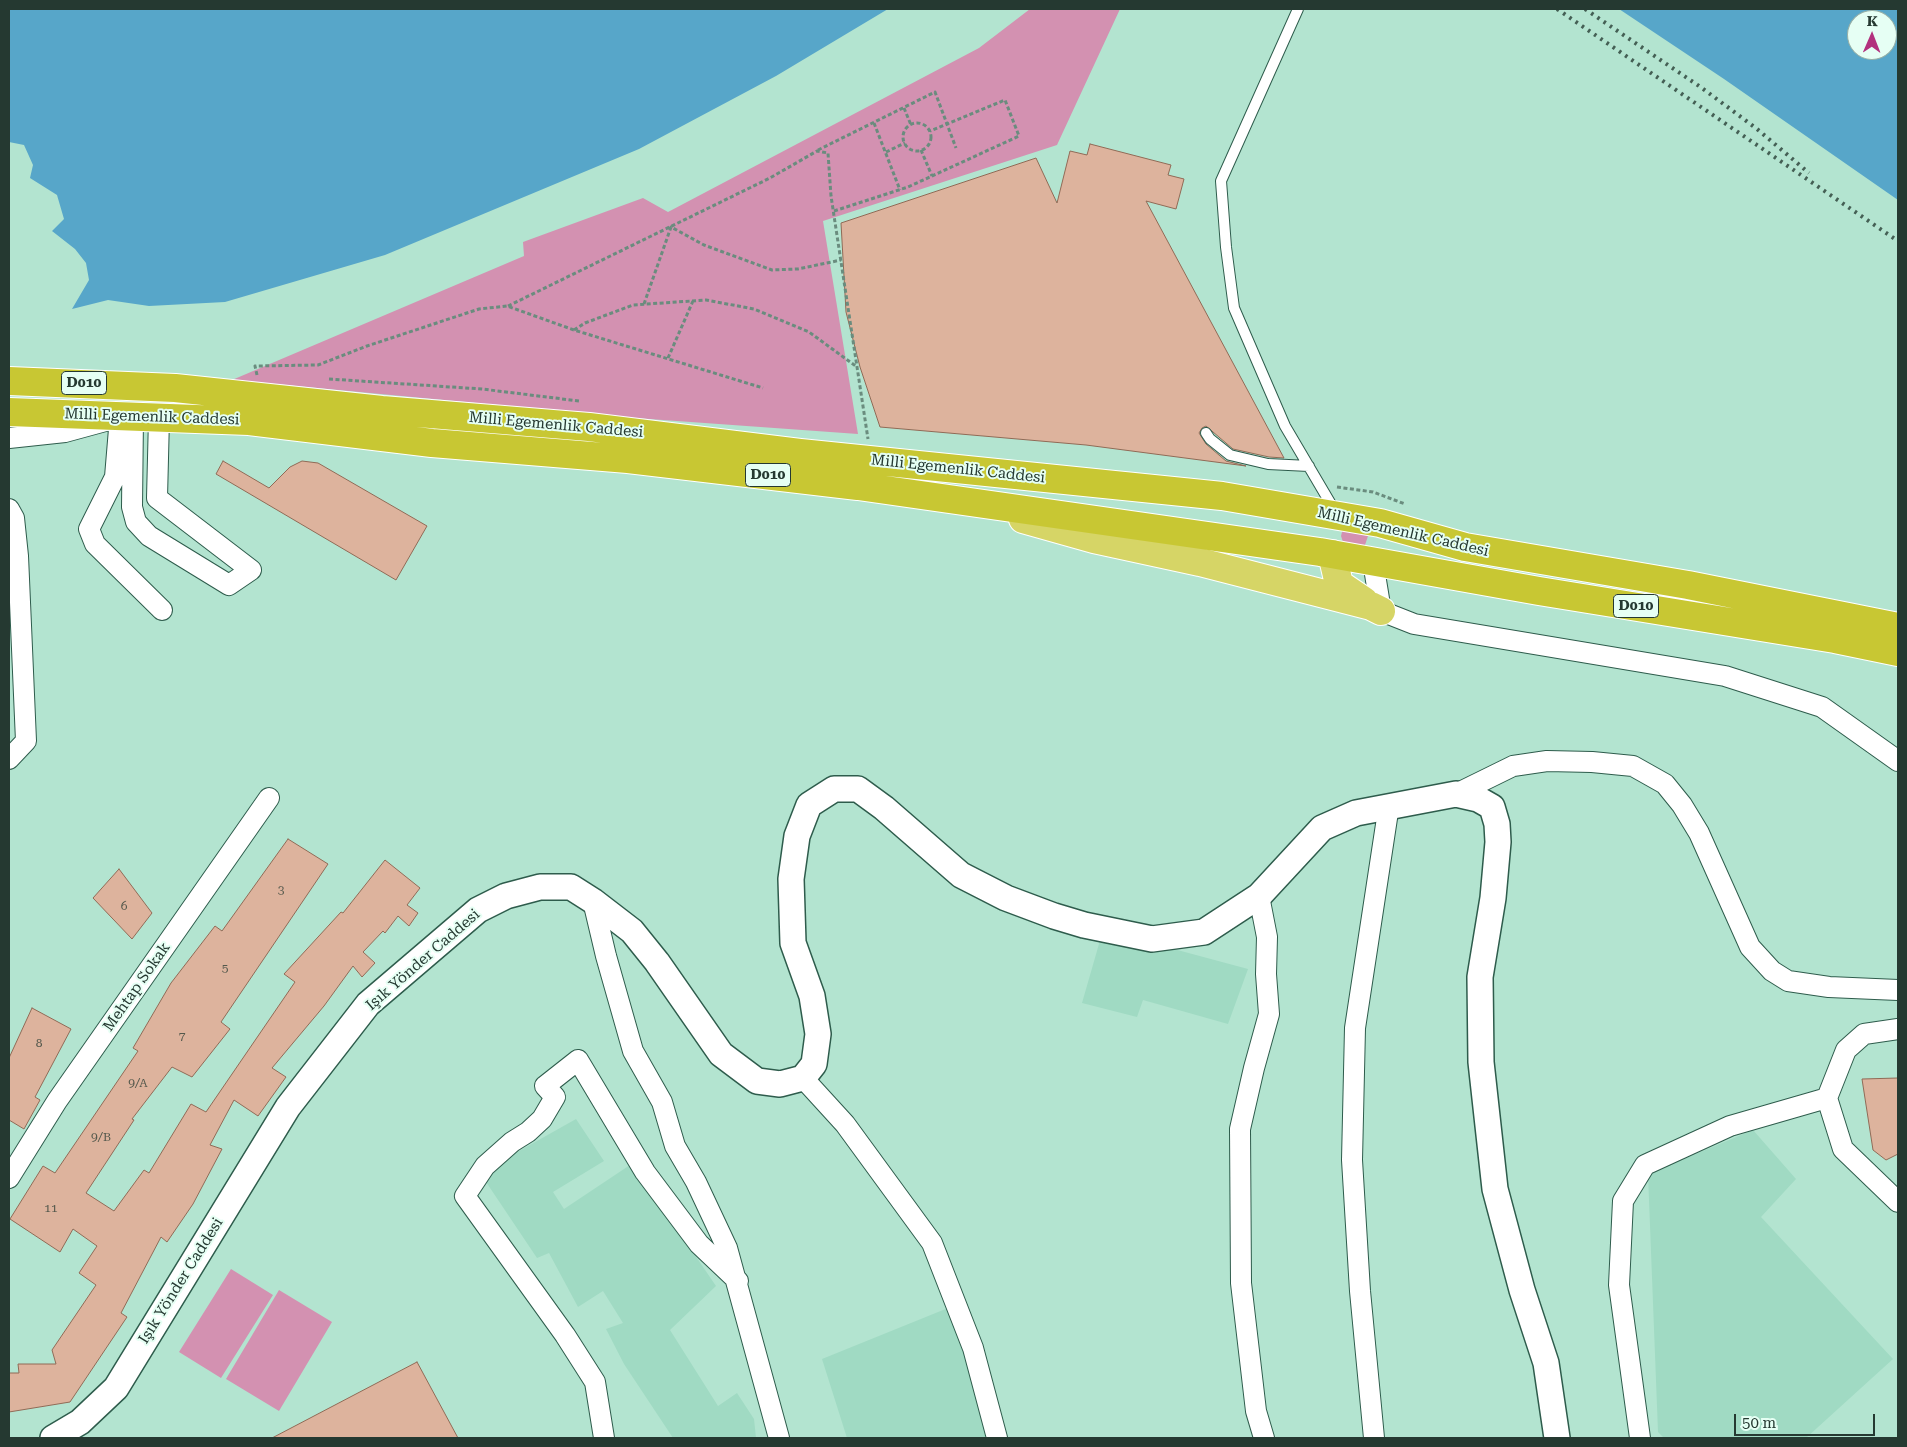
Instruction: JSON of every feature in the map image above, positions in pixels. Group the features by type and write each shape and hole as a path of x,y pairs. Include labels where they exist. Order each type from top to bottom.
{"highway":[{"name":"Milli Egemenlik Caddesi","path":"9,381 249,421 432,443 628,459 944,498 1332,554 1835,639 1898,652"},
{"name":"Milli Egemenlik Caddesi","path":"9,412 149,403 382,410 590,427 800,454 1222,496 1380,523 1465,547 1688,585 1898,627"},
{"path":"1332,554 1338,516"},
{"path":"1373,562 1380,523"}],"main road":[{"path":"944,498 1094,539 1200,562 1376,608"},
{"path":"1332,554 1339,584 1376,608"}],"street":[{"path":"149,403 157,498 251,570 229,586 149,536 136,522 132,506 149,403"},
{"path":"9,438 65,432 149,403"},
{"path":"149,403 89,529 95,544 162,610"},
{"path":"9,510 14,518 18,556 26,741 9,760"},
{"path":"1373,562 1376,608 1414,624 1538,643 1725,676 1822,706 1898,762"},
{"path":"997,1438 973,1348 932,1243 845,1124 803,1078 814,1064 818,1034 812,996 793,943 791,879 797,836 809,805 834,790 858,789 884,808 961,875 1006,898 1084,925 1152,938 1204,932 1259,896 1322,828 1356,813 1389,805 1456,794 1513,766 1547,761 1633,766 1665,784 1682,805 1702,841 1750,947 1772,971 1788,981 1829,987 1898,990"},
{"path":"1456,794 1478,799 1492,807 1497,824 1493,898 1480,977 1481,1062 1495,1188 1522,1290 1546,1363 1557,1438"},
{"name":"Mehtap Sokak","path":"9,1178 57,1101 269,798"},
{"path":"1374,1438 1360,1291 1352,1160 1355,1028 1389,805"},
{"name":"Işık Yönder Caddesi","path":"53,1438 80,1422 116,1388 288,1107 368,1004 478,910 506,896 540,887 571,887 593,900 632,931 657,962 721,1054 757,1081 780,1084 803,1078"},
{"path":"1259,896 1267,937 1266,974 1269,1014 1240,1130 1241,1283 1256,1411 1264,1438"},
{"path":"593,900 606,956 633,1051 662,1102 676,1146 696,1182 727,1248 738,1282 768,1406 779,1438"},
{"path":"1898,1029 1864,1034 1846,1050 1827,1098 1843,1149 1898,1202"},
{"path":"604,1438 595,1382 565,1335 466,1196 485,1166 542,1119 555,1097 545,1086 578,1060 645,1172 699,1244 738,1282"},
{"path":"1640,1438 1619,1285 1623,1202 1645,1165 1730,1126 1827,1098"}],"lane":[{"path":"1298,9 1221,181 1226,247 1234,308 1285,426 1338,516"},
{"path":"1206,433 1210,439 1230,455 1268,464 1309,466"}],"path":[{"path":"507,306 770,178 817,151 935,92 956,148"},
{"path":"834,211 900,190 1019,136 1005,100 930,131"},
{"path":"904,108 911,125"},
{"path":"874,123 900,190"},
{"path":"920,123 930,131 931,136 928,145 921,150 912,150 905,144 905,131 911,125 920,123"},
{"path":"886,152 905,144"},
{"path":"921,150 932,176"},
{"path":"817,151 828,153 834,211 868,439"},
{"path":"671,227 704,244 772,270 798,269 841,260"},
{"path":"644,304 671,227"},
{"path":"574,330 585,322 625,308 644,304 706,300 763,313 809,332 857,368"},
{"path":"668,358 693,301"}],"shaded area":[{"path":"1030,9 1120,9 1057,145 823,221 858,434 635,418 232,380 524,256 523,242 643,198 668,212 979,48"},
{"path":"1343,528 1369,533 1365,545 1362,548 1344,545 1341,536"},
{"path":"1103,930 1248,969 1228,1024 1143,1000 1137,1017 1082,1003"},
{"path":"576,1119 604,1161 553,1192 564,1209 630,1165 660,1204 716,1286 670,1330 718,1406 737,1393 754,1419 756,1438 673,1438 624,1364 606,1329 623,1323 603,1291 578,1307 549,1253 537,1258 480,1173"},
{"path":"1753,1130 1796,1179 1761,1217 1893,1359 1806,1438 1664,1438 1658,1432 1648,1174"},
{"path":"231,1269 273,1295 221,1378 179,1352"},
{"path":"279,1290 332,1322 279,1411 226,1379"},
{"path":"948,1308 995,1438 847,1438 822,1359"}],"water":[{"path":"9,9 888,9 776,76 639,149 385,255 225,302 149,306 108,300 72,309 89,280 86,263 75,249 52,231 64,219 57,195 30,178 33,165 24,145 9,142"},
{"path":"1619,9 1898,9 1898,200 1724,79"}],"building":[{"path":"1090,144 1171,165 1168,175 1184,179 1176,209 1146,201 1284,458 1269,457 1233,449 1206,426 1199,433 1206,444 1226,461 1246,466 1086,445 880,427 860,367 846,312 841,223 1036,158 1057,203 1070,151 1087,155"},
{"path":"223,461 269,488 290,467 302,461 318,463 427,526 396,580 216,474"},
{"path":"288,839 328,864 221,1022 230,1029 192,1077 172,1067 132,1119 134,1120 86,1193 114,1211 144,1170 149,1173 191,1104 206,1112 295,982 284,974 341,912 343,913 385,860 420,888 407,905 418,913 409,926 398,916 385,933 383,931 363,952 375,963 362,977 353,966 324,1006 272,1068 286,1077 258,1116 234,1100 210,1145 222,1149 193,1204 167,1242 161,1237 121,1313 127,1317 70,1402 9,1412 9,1373 19,1373 18,1364 56,1364 52,1350 96,1285 79,1273 97,1246 73,1229 60,1252 10,1219 43,1166 55,1173 138,1051 133,1048 171,983 215,926 222,931"},
{"path":"119,869 152,913 132,939 93,898"},
{"path":"32,1008 71,1029 35,1097 40,1100 24,1129 9,1120 9,1058"},
{"path":"1898,1078 1898,1154 1886,1160 1873,1150 1862,1079"},
{"path":"417,1362 458,1438 272,1438"}],"railway":[{"path":"1557,9 1898,241"},
{"path":"1585,9 1702,88 1757,129 1809,173"}]}
